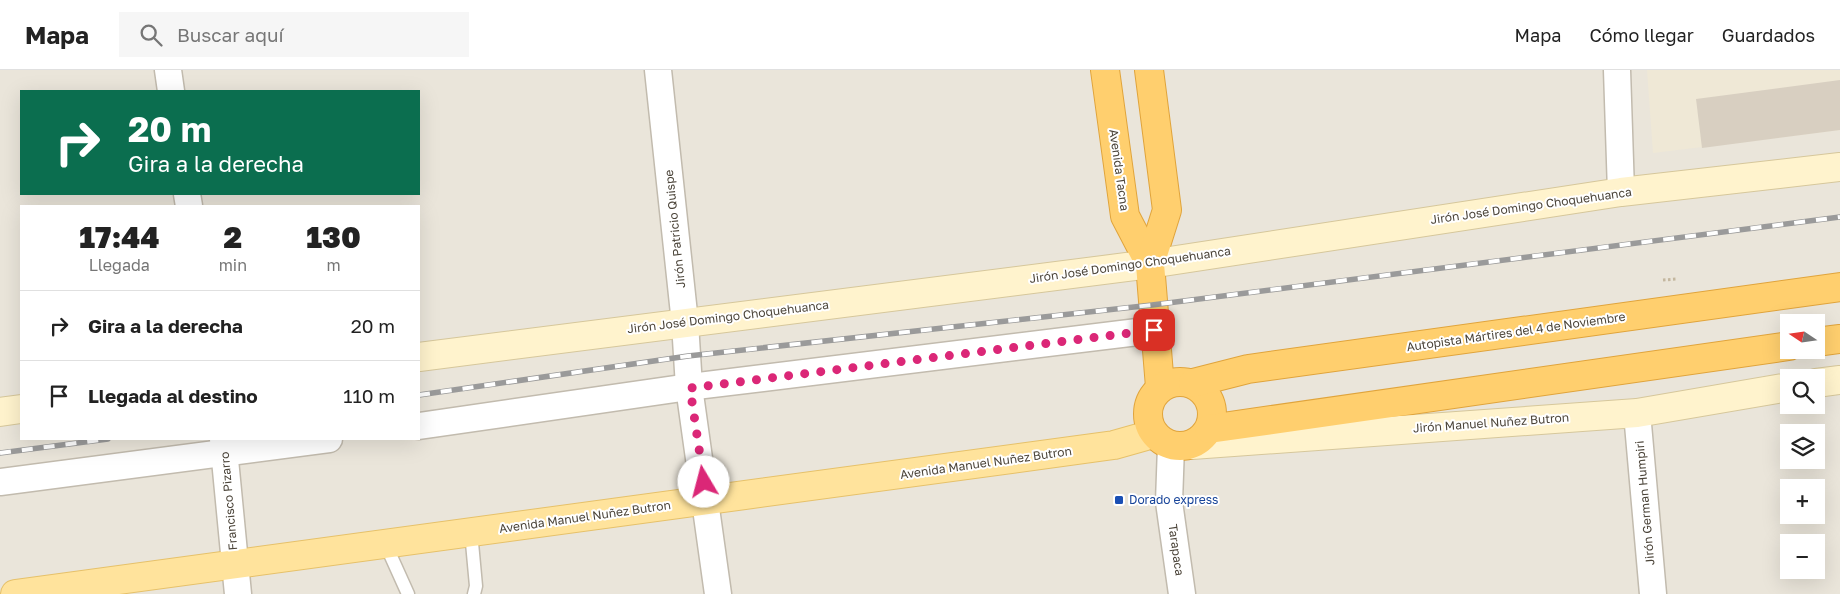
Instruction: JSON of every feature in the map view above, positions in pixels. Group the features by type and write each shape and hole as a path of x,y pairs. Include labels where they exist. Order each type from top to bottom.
{"highway":[{"name":"Avenida Tacna","path":"1105,70 1125,216 1150,264"},
{"name":"Avenida Tacna","path":"1149,70 1166,210 1150,264 1160,386"},
{"name":"Autopista Mártires del 4 de Noviembre","path":"1193,383 1258,368 1840,287"},
{"path":"1825,341 1840,339"},
{"path":"1181,438 1212,411 1207,394 1193,383 1171,382 1160,386 1150,400 1147,418 1181,438 1780,347"}],"main road":[{"name":"Avenida Manuel Nuñez Butron","path":"14,594 1114,445 1181,438"}],"street":[{"path":"168,70 171,90"},
{"name":"Jirón Patricio Quispe","path":"658,70 685,322 690,388 718,594"},
{"path":"1617,70 1621,192"},
{"name":"Jirón José Domingo Choquehuanca","path":"420,357 1150,264 1621,192 1840,167"},
{"path":"420,426 690,388 1154,330"},
{"path":"1825,382 1840,380"},
{"name":"Jirón Manuel Nuñez Butron","path":"1181,438 1637,413 1780,389"},
{"path":"0,412 20,409"},
{"name":"Jirón German Humpiri","path":"1637,413 1653,594"},
{"name":"Tarapaca","path":"1181,438 1169,502 1182,594"},
{"path":"0,482 224,446 315,440"},
{"name":"Francisco Pizarro","path":"224,446 238,594"}],"lane":[{"path":"471,532 476,586 474,594"},
{"path":"385,543 408,594"}],"shaded area":[{"path":"0,70 1840,70 1840,594 0,594"},
{"path":"1647,70 1840,70 1840,130 1653,153"}],"building":[{"path":"1840,80 1840,130 1702,148 1696,99"}],"railway":[{"path":"420,395 688,356 1152,305 1840,217"},
{"path":"0,453 100,440"}],"place":[{"name":"Dorado express","path":"1119,500"}],"route":[{"path":"704,482 690,388 1154,330"}]}
